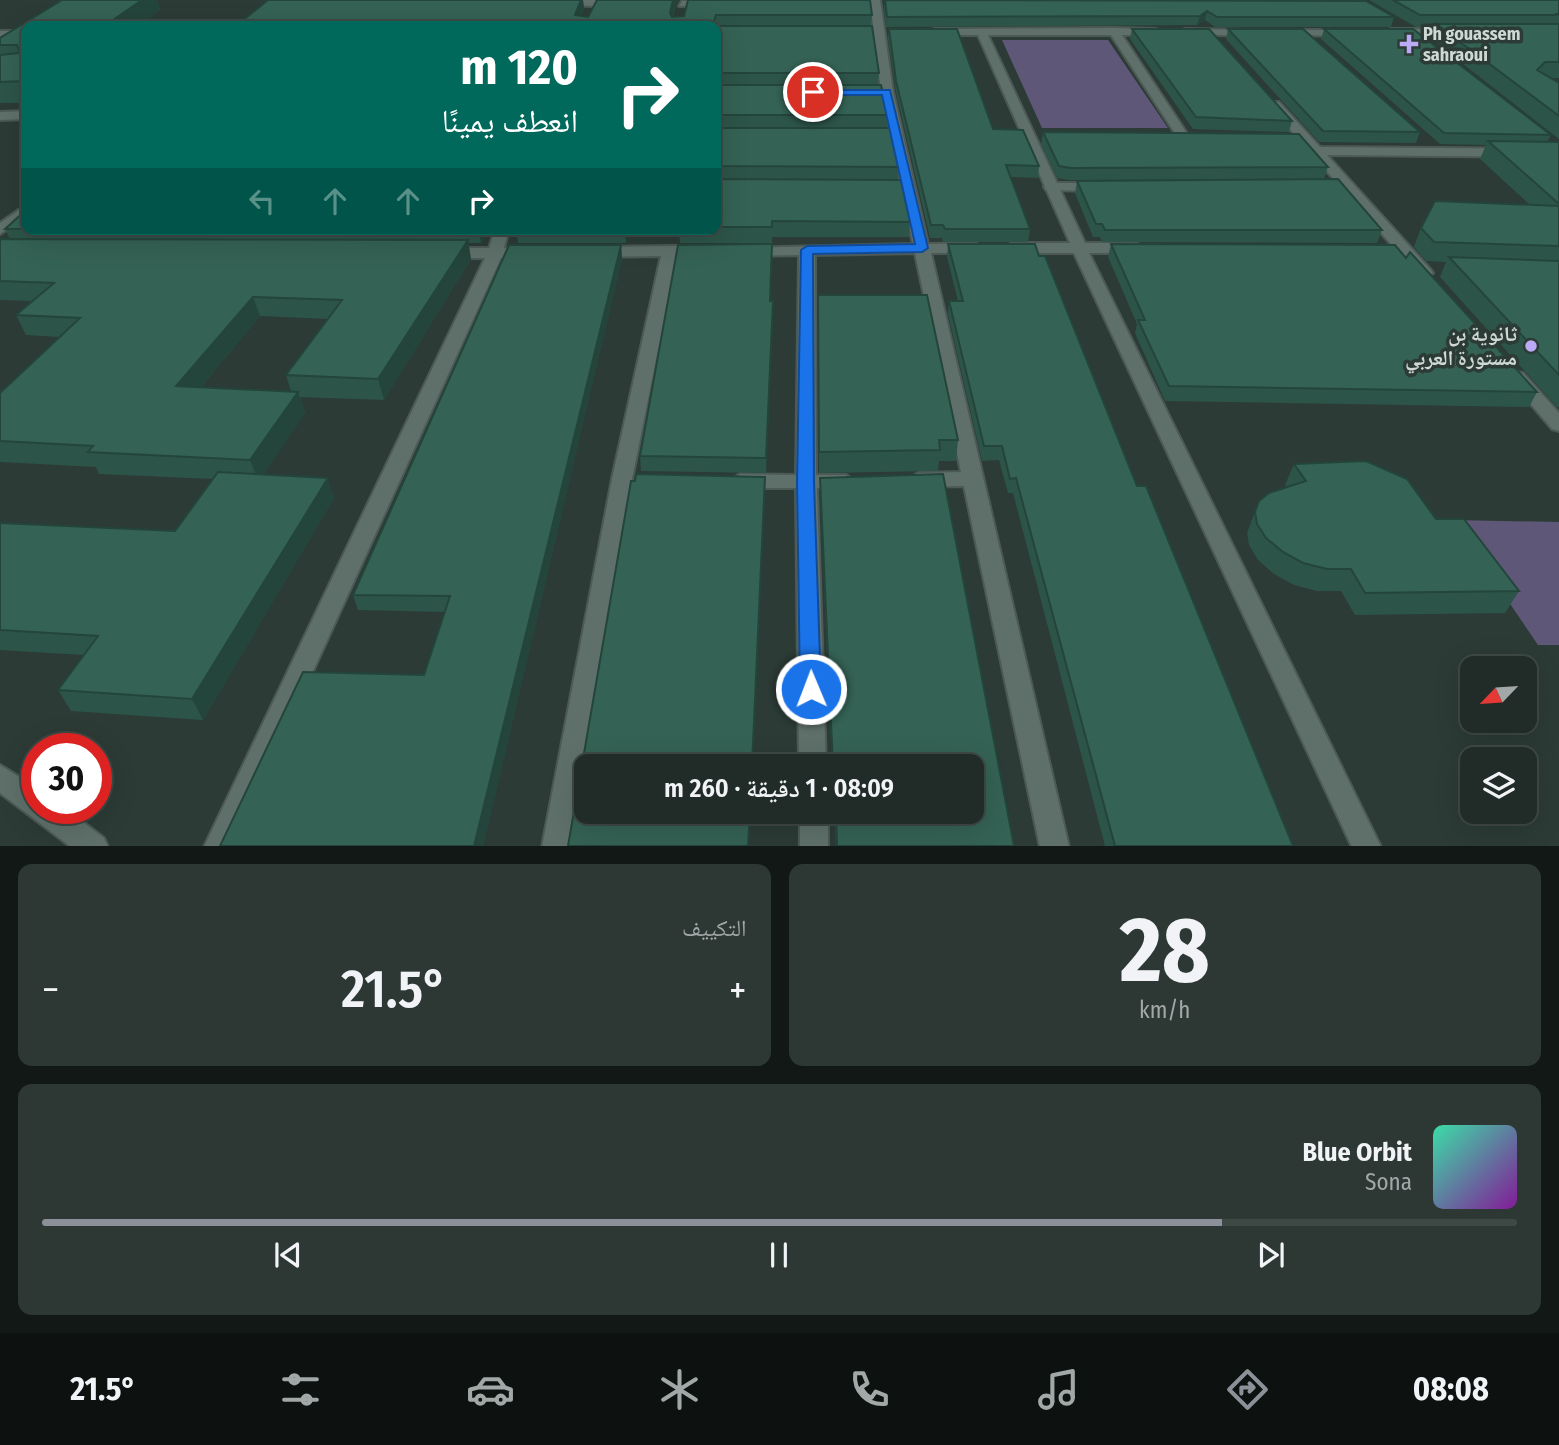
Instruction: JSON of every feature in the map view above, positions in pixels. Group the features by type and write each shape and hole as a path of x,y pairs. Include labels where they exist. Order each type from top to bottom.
{"street":[{"path":"539,3 595,1 589,15"},
{"path":"875,3 880,92 901,188 922,248 1055,846"},
{"path":"682,6 719,4"},
{"path":"1194,14 1228,52"},
{"path":"1388,19 1432,48"},
{"path":"981,31 1035,137 1051,187 1079,247 1367,846"},
{"path":"916,32 1264,33"},
{"path":"1114,32 1182,136"},
{"path":"1384,32 1465,32"},
{"path":"1277,33 1357,33"},
{"path":"1304,33 1324,51"},
{"path":"0,34 21,34"},
{"path":"1262,91 1305,143 1429,273"},
{"path":"0,116 21,115"},
{"path":"1548,138 1559,147"},
{"path":"1305,143 1559,153"},
{"path":"1320,186 1347,186"},
{"path":"1051,187 1118,187"},
{"path":"0,230 21,213"},
{"path":"218,846 495,253 500,235"},
{"path":"576,252 1147,248"},
{"path":"807,250 806,482 813,754"},
{"path":"556,846 622,479 670,251"},
{"path":"1379,251 1406,251"},
{"path":"426,253 549,253"},
{"path":"1504,362 1559,425"},
{"path":"622,479 648,480"},
{"path":"904,480 973,479"},
{"path":"714,481 862,481"},
{"path":"0,777 21,792"},
{"path":"64,824 94,846"},
{"path":"814,824 814,846"}],"shaded area":[{"path":"1002,40 1108,40 1168,128 1042,128"},
{"path":"1453,520 1559,522 1559,645 1538,645"}],"building":[{"path":"62,0 142,0 116,18 124,18 120,21 28,21"},
{"path":"268,0 581,0 575,15 588,17 597,0 673,0 670,13 672,17 684,16 688,0 870,0 872,15 716,15 714,21 242,21"},
{"path":"885,0 1366,1 1394,17 1217,17 1207,11 1200,16 887,17"},
{"path":"1393,0 1559,0 1559,14 1420,15"},
{"path":"1436,24 1559,24 1559,62 1545,62 1537,70 1559,83 1559,116"},
{"path":"21,25 21,81 0,82 0,55 20,53 17,45 0,45 0,38"},
{"path":"721,26 872,26 879,73 721,73"},
{"path":"889,29 957,29 993,129 1023,130 1039,166 1006,165 1030,229 945,229 943,225 931,225 896,81"},
{"path":"1132,29 1209,29 1292,121 1196,117"},
{"path":"1228,29 1303,29 1420,132 1323,131"},
{"path":"1324,29 1413,29 1551,135 1444,133"},
{"path":"721,85 881,85 888,115 721,115"},
{"path":"721,128 890,128 899,167 721,166"},
{"path":"1043,132 1299,134 1328,167 1071,168 1059,166"},
{"path":"1488,141 1559,142 1559,204"},
{"path":"721,179 901,180 910,222 772,221 772,227 721,227"},
{"path":"1338,179 1382,230 1105,230 1102,224 1096,224 1077,181"},
{"path":"1435,201 1559,206 1559,246 1434,242 1421,228"},
{"path":"21,215 21,229 5,229"},
{"path":"0,239 468,240 378,379 286,375 342,300 253,297 176,386 298,392 250,460 88,452 93,446 0,441 0,393 80,318 16,315 54,283 0,281"},
{"path":"772,244 770,301 773,301 766,458 640,456 678,245"},
{"path":"948,244 1035,244 1039,256 1045,256 1137,486 1146,486 1293,846 1115,846 1016,478 1010,479 1002,446 984,446 949,301 963,301"},
{"path":"1111,244 1395,245 1406,258 1410,252 1537,392 1169,386 1138,320 1145,320"},
{"path":"509,245 621,245 474,846 220,846 303,672 424,675 450,596 353,595"},
{"path":"1449,257 1559,261 1559,375"},
{"path":"818,295 927,295 958,440 939,440 940,450 819,452"},
{"path":"1366,461 1407,479 1436,519 1464,519 1519,591 1365,593 1351,569 1327,569 1303,563 1266,538 1257,524 1255,512 1259,501 1269,493 1306,481 1294,464"},
{"path":"218,472 328,478 192,699 58,690 98,636 0,630 0,523 175,531"},
{"path":"636,474 765,477 753,754 584,754 631,481 635,481"},
{"path":"943,474 1014,846 837,846 836,824 984,824 984,754 832,754 820,478"},
{"path":"574,811 574,824 749,824 748,846 568,846"}],"place":[{"name":"Ph gouassem sahraoui","path":"1409,44"},
{"name":"ثانوية بن مستورة العربي","path":"1531,346"}],"route":[{"path":"811,689 806,482 807,250 922,248 887,92 813,92"}]}
